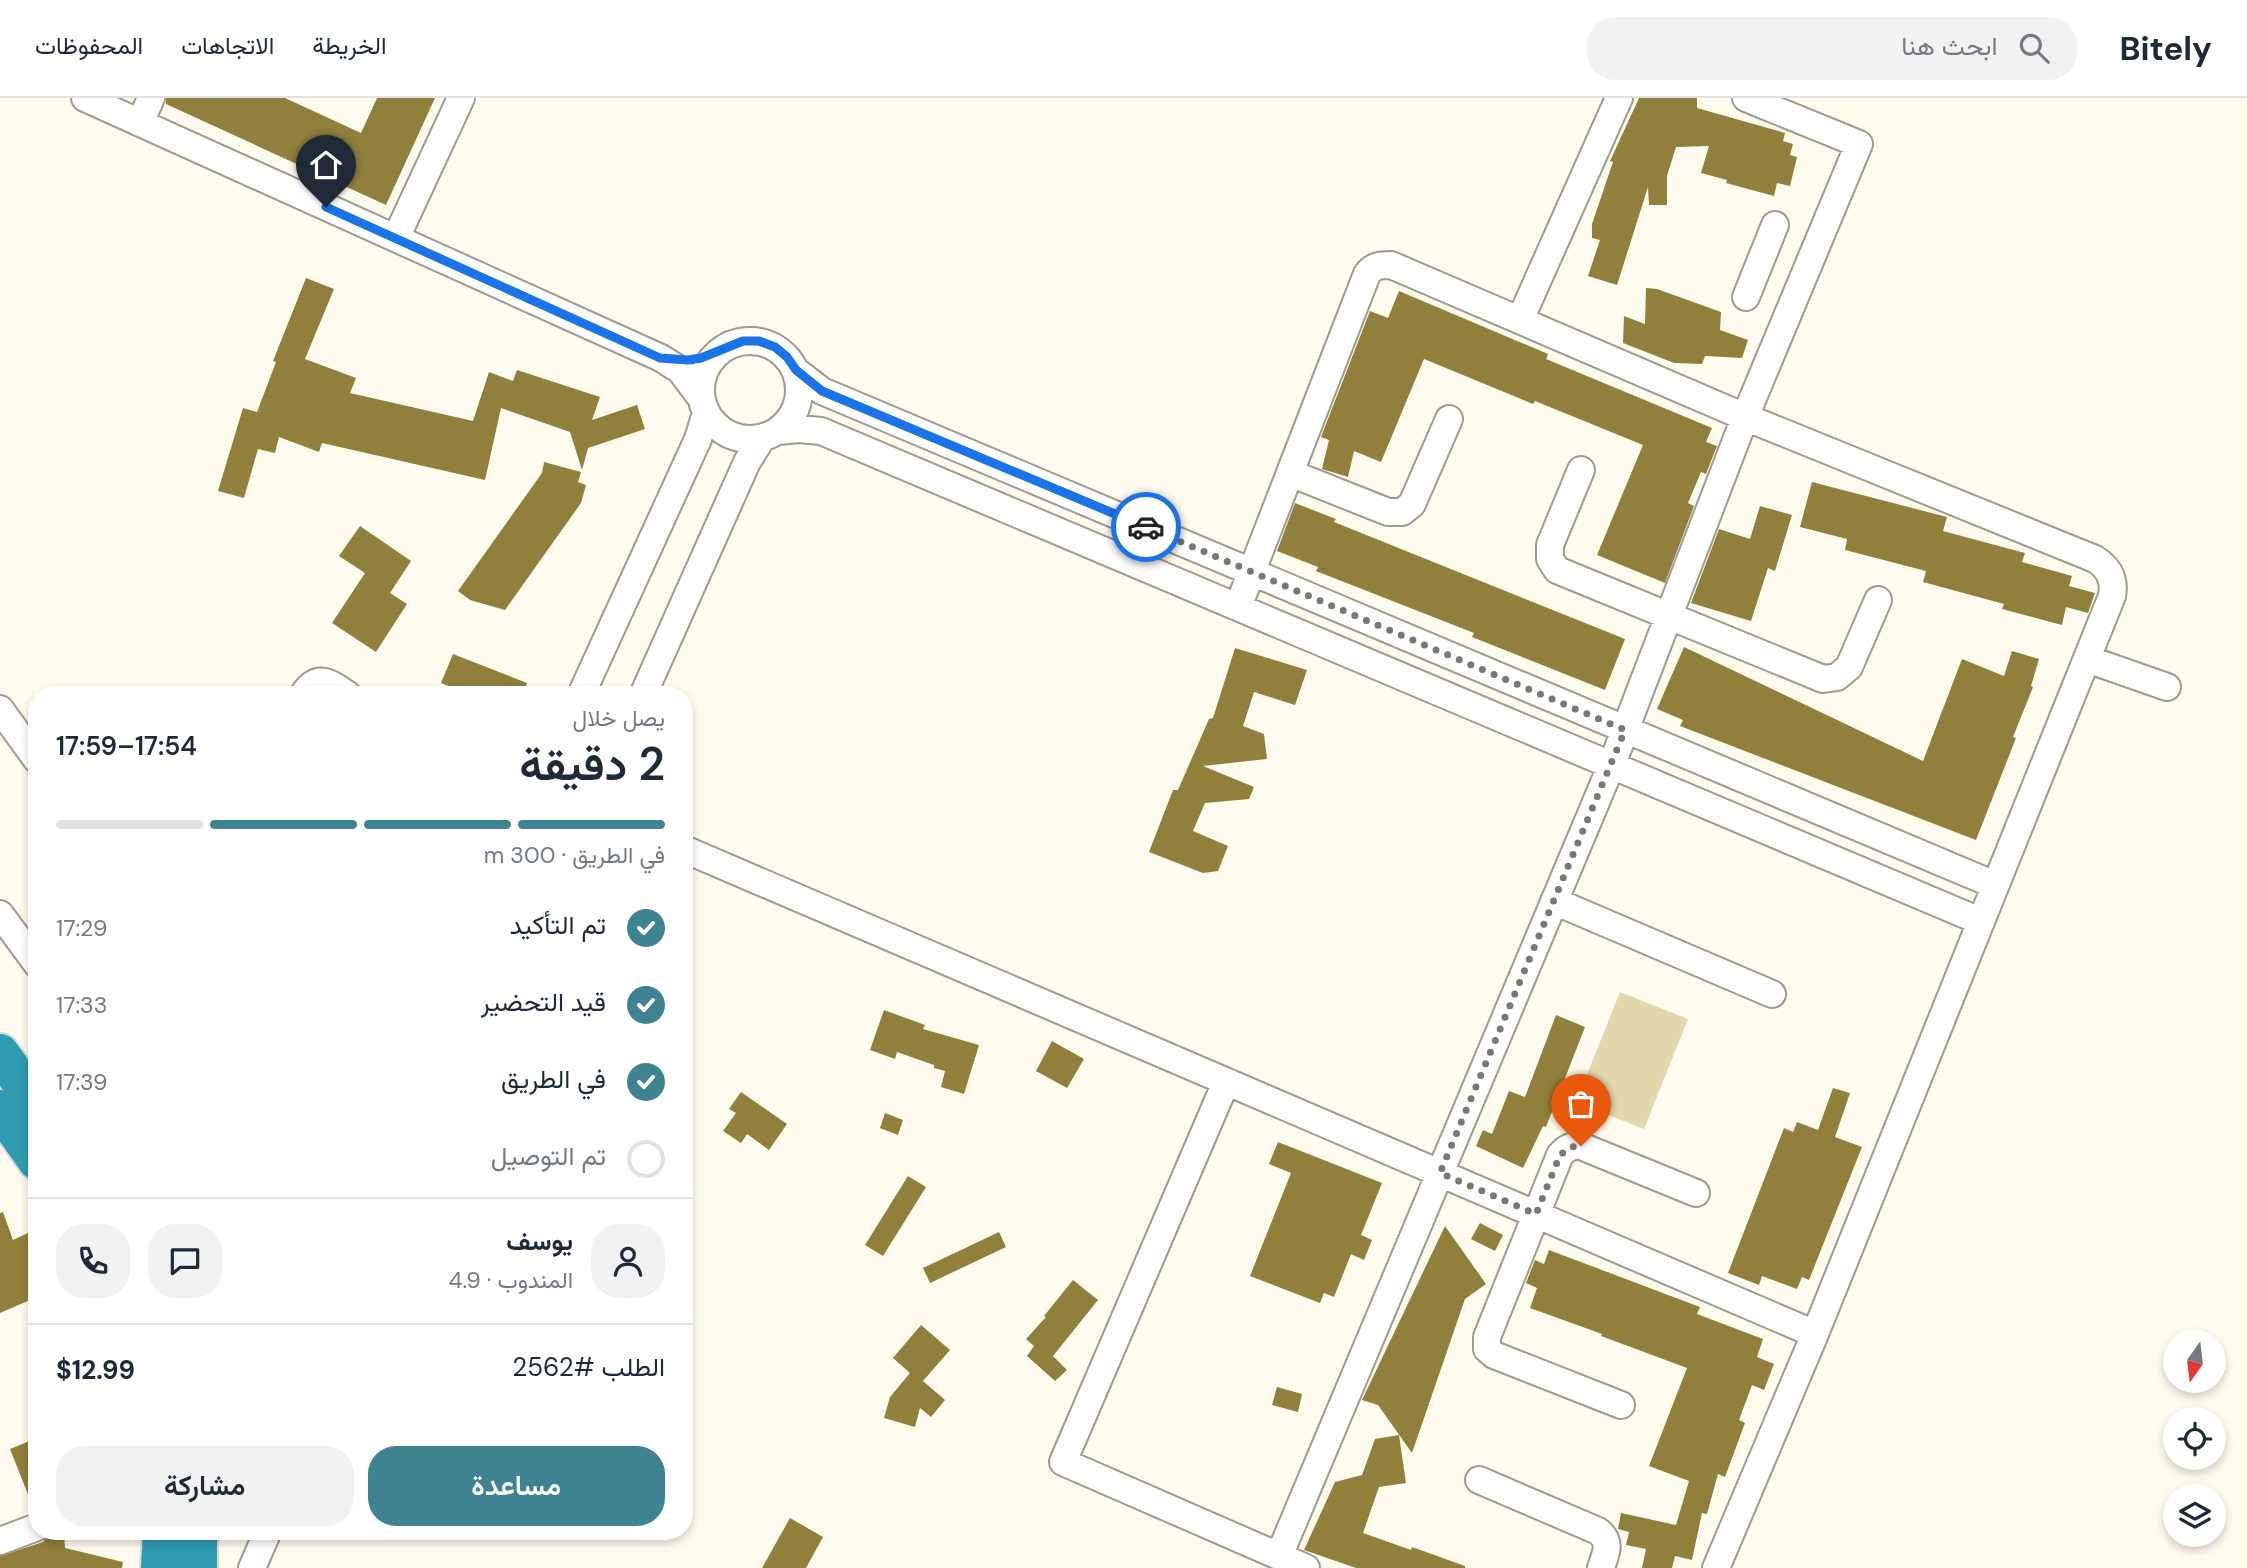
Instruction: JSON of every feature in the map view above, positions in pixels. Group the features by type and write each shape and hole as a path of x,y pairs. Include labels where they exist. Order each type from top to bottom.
{"highway":[{"path":"0,1053 18,1129"},
{"path":"198,1540 198,1568"}],"street":[{"path":"85,98 660,358 689,379 716,426 730,435 746,439 799,429 821,431 1917,892 1980,921"},
{"path":"140,123 151,98"},
{"path":"396,238 461,98"},
{"path":"1520,320 1619,98"},
{"path":"1279,1556 1612,764 1745,417 1859,144 1746,98"},
{"path":"1746,297 1775,225"},
{"path":"1760,260 1803,278"},
{"path":"1238,607 1367,274 1371,268 1380,265 1391,265 1745,417 2102,563 2113,582 2112,596 2087,659 1815,1334 1716,1568"},
{"path":"585,686 698,439 704,406 701,383 705,368 715,355 728,346 743,341 759,341 775,347 787,357 796,370 822,391 1995,885"},
{"path":"660,358 688,360 715,355"},
{"path":"647,686 747,463 770,435 790,419 798,404 800,387 796,370"},
{"path":"1290,472 1388,512 1402,512 1412,504 1449,419"},
{"path":"1581,470 1550,545 1553,565 1557,570 1816,677 1830,679 1844,673 1849,667 1878,600"},
{"path":"2087,659 2167,687"},
{"path":"310,686 320,681 334,686"},
{"path":"0,709 28,748"},
{"path":"693,853 1815,1334"},
{"path":"1917,892 1930,859"},
{"path":"1554,901 1772,994"},
{"path":"0,914 28,952"},
{"path":"1226,1082 1063,1462 1306,1568"},
{"path":"1621,1405 1494,1355 1487,1349 1487,1337 1564,1150 1576,1146 1587,1148 1696,1193"},
{"path":"1479,1480 1598,1531 1606,1538 1608,1548 1601,1568"},
{"path":"0,1542 28,1531"},
{"path":"252,1568 264,1540"}],"shaded area":[{"path":"1620,992 1688,1019 1644,1129 1576,1102"}],"building":[{"path":"166,98 285,98 361,133 377,98 435,98 386,205 166,104"},
{"path":"1639,98 1697,98 1697,108 1785,133 1783,141 1793,144 1790,155 1797,157 1790,186 1777,183 1774,196 1701,173 1709,146 1676,147 1667,176 1667,205 1649,205 1648,187 1617,285 1588,276 1600,240 1592,238 1592,224 1613,162 1610,161"},
{"path":"306,278 334,289 305,359 356,378 350,393 473,421 489,372 513,381 517,370 600,397 592,420 637,405 645,429 588,448 582,470 570,432 501,408 485,480 322,443 319,452 279,437 275,453 258,449 244,498 218,491 243,408 257,412 276,362 273,361"},
{"path":"1646,288 1657,289 1721,312 1720,330 1748,340 1742,358 1705,356 1702,364 1674,363 1623,343 1624,316 1645,324"},
{"path":"1399,291 1548,354 1546,359 1712,428 1706,442 1717,446 1706,474 1701,472 1688,503 1694,506 1665,583 1597,555 1643,445 1424,359 1381,462 1354,451 1348,477 1322,469 1329,440 1321,437 1370,311 1388,318"},
{"path":"544,462 581,472 578,482 586,485 581,503 505,610 470,600 458,591 542,473"},
{"path":"1812,482 1947,517 1943,531 2025,553 2022,562 2072,576 2069,586 2095,593 2088,613 2066,607 2062,625 2002,609 2004,604 1923,582 1926,571 1845,550 1847,539 1800,527"},
{"path":"1295,503 1336,519 1334,522 1625,639 1605,690 1472,637 1474,633 1316,571 1318,567 1277,551"},
{"path":"1760,506 1792,515 1775,571 1768,568 1751,621 1691,603 1719,529 1750,539"},
{"path":"360,526 411,561 390,593 407,604 376,652 332,623 365,573 339,556"},
{"path":"1684,647 1923,761 1962,659 2004,676 2012,651 2039,659 2031,686 2033,687 2013,737 2016,738 1976,840 1680,726 1683,720 1657,709"},
{"path":"1235,648 1307,670 1295,705 1254,692 1243,726 1264,734 1267,759 1203,766 1254,787 1249,799 1205,803 1193,831 1228,846 1218,871 1203,873 1149,852 1173,790 1178,790 1209,719 1213,718"},
{"path":"453,654 527,683 526,686 448,686 441,683"},
{"path":"884,1010 925,1025 923,1029 979,1045 964,1094 941,1087 945,1071 934,1068 934,1065 897,1052 895,1059 870,1050"},
{"path":"1556,1015 1585,1027 1546,1127 1543,1126 1523,1168 1476,1146 1483,1130 1492,1134 1509,1091 1525,1097"},
{"path":"1052,1041 1084,1059 1067,1088 1036,1071"},
{"path":"1833,1088 1850,1093 1835,1137 1862,1147 1809,1280 1802,1277 1797,1289 1762,1276 1759,1285 1728,1273 1784,1128 1793,1132 1797,1122 1818,1130"},
{"path":"741,1092 787,1124 769,1150 747,1134 741,1143 723,1131 736,1113 729,1109"},
{"path":"885,1113 903,1120 898,1135 880,1128"},
{"path":"1278,1142 1382,1183 1361,1235 1372,1240 1364,1260 1351,1254 1334,1297 1324,1293 1320,1303 1250,1276 1291,1173 1269,1164"},
{"path":"908,1176 926,1187 883,1256 865,1245"},
{"path":"3,1212 13,1240 28,1233 28,1301 0,1313 0,1213"},
{"path":"1480,1223 1503,1235 1495,1251 1471,1239"},
{"path":"1445,1226 1486,1284 1465,1299 1412,1453 1378,1405 1362,1400"},
{"path":"999,1232 1006,1247 930,1283 923,1268"},
{"path":"1549,1250 1700,1307 1697,1314 1763,1339 1757,1357 1774,1364 1764,1390 1752,1385 1739,1420 1745,1423 1725,1477 1718,1474 1707,1514 1702,1513 1692,1560 1675,1556 1672,1568 1642,1568 1646,1549 1626,1545 1629,1532 1618,1529 1621,1513 1676,1525 1689,1481 1649,1466 1687,1368 1530,1308 1537,1288 1526,1283 1535,1260 1544,1264"},
{"path":"1073,1280 1098,1300 1053,1356 1067,1370 1055,1381 1027,1356 1034,1346 1026,1339"},
{"path":"921,1325 950,1350 923,1381 945,1400 931,1417 920,1408 915,1427 884,1418 890,1397 910,1373 893,1358"},
{"path":"1277,1387 1302,1394 1298,1412 1272,1405"},
{"path":"1399,1435 1406,1483 1379,1487 1363,1533 1411,1550 1412,1547 1465,1568 1356,1568 1304,1550 1335,1482 1362,1475 1375,1439"},
{"path":"28,1442 28,1494 10,1449"},
{"path":"790,1518 823,1537 806,1568 762,1568"},
{"path":"65,1540 65,1548 123,1562 122,1568 0,1568 0,1556 43,1542"}],"way so far":[{"path":"1146,527 1625,730 1440,1173 1536,1214 1560,1155 1570,1147 1581,1146"}],"route":[{"path":"326,207 660,358 701,358 715,355 728,346 743,341 759,341 775,347 787,357 796,370 822,391 1146,527"}]}
